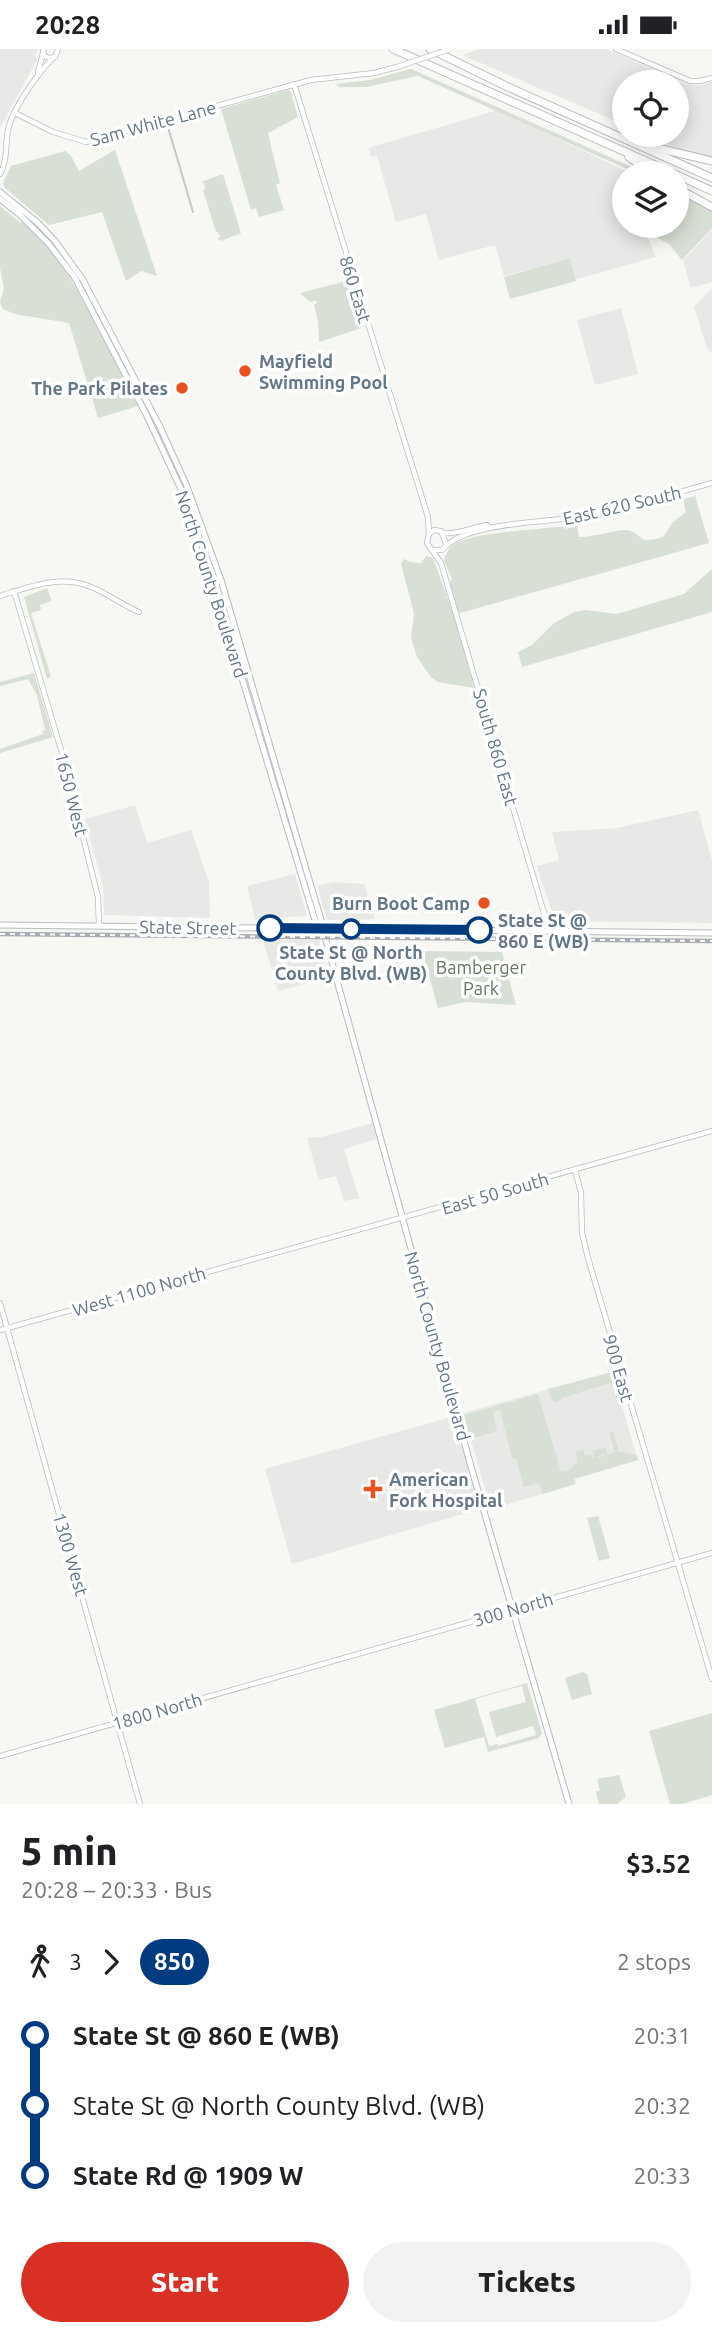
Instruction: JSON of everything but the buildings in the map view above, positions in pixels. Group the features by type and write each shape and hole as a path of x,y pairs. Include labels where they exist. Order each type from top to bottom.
{"highway":[{"path":"393,49 646,161"},
{"path":"430,49 612,133"},
{"path":"643,147 712,178"},
{"path":"656,147 712,161"},
{"path":"624,151 636,161"},
{"path":"689,180 712,191"},
{"path":"689,195 712,207"}],"main road":[{"name":"North County Boulevard","path":"0,192 38,223 83,280 182,475 213,555 321,920 321,929 569,1804"},
{"name":"North County Boulevard","path":"0,199 19,213 49,244 75,278 147,416 182,491 201,542 315,920 321,929"},
{"name":"State Street","path":"0,925 712,933"}],"street":[{"path":"36,49 52,58"},
{"path":"0,174 7,155 9,127 15,113 38,73 57,54 58,49"},
{"name":"Sam White Lane","path":"15,113 69,138 86,142 294,84 374,73 450,49"},
{"path":"616,49 690,81 712,78"},
{"path":"38,73 43,52"},
{"name":"860 East","path":"294,84 428,517"},
{"name":"East 620 South","path":"446,544 491,528 594,515 712,483"},
{"path":"428,517 442,532 446,544 442,550 432,550 427,543 428,517"},
{"name":"East 620 South","path":"442,532 452,534 487,525 491,528"},
{"path":"429,534 434,530 442,532"},
{"name":"South 860 East","path":"432,550 441,563 550,930"},
{"name":"South 860 East","path":"441,563 442,550"},
{"path":"0,596 67,580 93,587 139,612"},
{"name":"1650 West","path":"14,591 64,760 98,897 99,926"},
{"name":"East 50 South","path":"279,1253 712,1131"},
{"name":"900 East","path":"575,1170 581,1193 584,1240 628,1399 712,1679"},
{"name":"West 1100 North","path":"0,1331 279,1253"},
{"name":"1300 West","path":"0,1303 140,1804"},
{"name":"300 North","path":"314,1667 712,1553"},
{"name":"1800 North","path":"0,1756 314,1667"}],"shaded area":[{"path":"0,49 38,49 35,54 37,60 0,128"},
{"path":"480,49 607,49 654,70 612,70 612,119 462,55"},
{"path":"712,82 712,160 704,160 674,147 689,147 689,84"},
{"path":"498,110 612,164 612,238 648,238 656,257 573,280 567,259 504,276 495,245 439,260 426,214 396,222 377,156 371,157 368,148"},
{"path":"712,229 712,282 691,288 683,261"},
{"path":"712,288 712,354 707,348 694,307"},
{"path":"621,308 638,374 595,385 577,320"},
{"path":"135,805 147,843 191,830 209,882 210,918 104,915 103,886 85,819"},
{"path":"698,810 712,860 712,923 555,921 537,866 559,860 552,832 617,828"},
{"path":"295,874 307,916 255,919 247,886"},
{"path":"333,882 364,884 375,919 327,920 317,886"},
{"path":"263,940 319,940 329,978 278,991"},
{"path":"373,1123 377,1139 344,1149 359,1198 344,1201 336,1176 319,1180 307,1138 322,1137"},
{"path":"612,1372 638,1460 575,1479 576,1484 491,1509 463,1413"},
{"name":"American Fork Hospital","path":"455,1416 480,1509 292,1564 265,1469"}],"green space":[{"path":"411,69 619,161 612,162 418,76 366,87 339,87 336,84 370,80"},
{"path":"288,90 298,117 268,133 280,183 276,185 284,210 259,217 256,208 251,210 221,109"},
{"path":"115,150 157,276 141,271 126,281 102,212 49,225 5,188 3,183 11,166 65,151 79,171"},
{"path":"223,174 241,233 221,241 217,238 220,237 203,190 204,183 201,182"},
{"path":"689,199 712,211 712,228 682,260 669,244 658,238 689,238"},
{"path":"0,206 21,223 23,221 59,262 88,308 138,406 98,418 69,323 15,314 3,309 0,302 4,288 0,268"},
{"path":"570,258 576,281 510,299 504,277"},
{"path":"346,281 361,328 319,342 314,305 316,300 310,302 300,293"},
{"path":"695,496 709,543 460,613 458,611 450,584 452,579 444,561 451,546 456,543 497,533 577,525 579,537 628,530 645,540 652,540 663,537 673,522 686,512 683,499"},
{"path":"426,556 433,558 459,628 474,688 438,682 431,677 417,657 411,638 414,613 401,564 404,559 421,563"},
{"path":"712,569 712,612 522,667 518,652 532,645 553,624 574,612 585,610 617,614 684,594"},
{"path":"47,588 52,601 40,605 41,610 31,613 51,677 47,679 24,597"},
{"path":"34,673 53,737 0,753 0,749 43,734 42,731 45,730 37,695 28,679 0,686 0,682"},
{"name":"Bamberger Park","path":"422,951 502,952 516,1005 466,1002 438,1008"},
{"path":"612,1372 615,1382 611,1386 610,1383 562,1398 561,1401 555,1402 550,1397 548,1389"},
{"path":"538,1394 561,1472 578,1463 575,1452 583,1449 585,1456 592,1454 593,1459 595,1458 592,1451 606,1447 607,1454 598,1458 615,1452 609,1433 613,1431 617,1451 637,1455 638,1460 574,1479 575,1484 543,1494 539,1483 524,1487 516,1459 512,1459 500,1410 493,1412 497,1431 474,1438 470,1438 464,1415"},
{"path":"598,1516 610,1558 599,1561 587,1518"},
{"path":"583,1672 587,1674 592,1694 572,1700 565,1678"},
{"path":"527,1683 542,1733 539,1738 488,1752 484,1737 445,1748 434,1710","holes":["522,1686 526,1702 489,1712 496,1737 533,1726 536,1735 489,1746 475,1699"]},
{"path":"712,1713 712,1795 682,1804 670,1804 649,1731"},
{"path":"619,1775 626,1797 617,1804 599,1804 596,1792 600,1790 597,1779"}],"waterway":[{"path":"161,129 168,127 193,212"},
{"path":"134,137 152,131"},
{"path":"119,142 125,140"}],"railway":[{"path":"0,934 712,941"}],"bus line":[{"name":"850","path":"270,928 479,930"}],"place":[{"name":"Mayfield Swimming Pool","path":"245,371"},
{"name":"The Park Pilates","path":"182,388"},
{"name":"Burn Boot Camp","path":"484,903"},
{"name":"State St @ North County Blvd. (WB)","path":"351,929"},
{"name":"State St @ 860 E (WB)","path":"479,930"},
{"name":"American Fork Hospital","path":"373,1489"}]}
